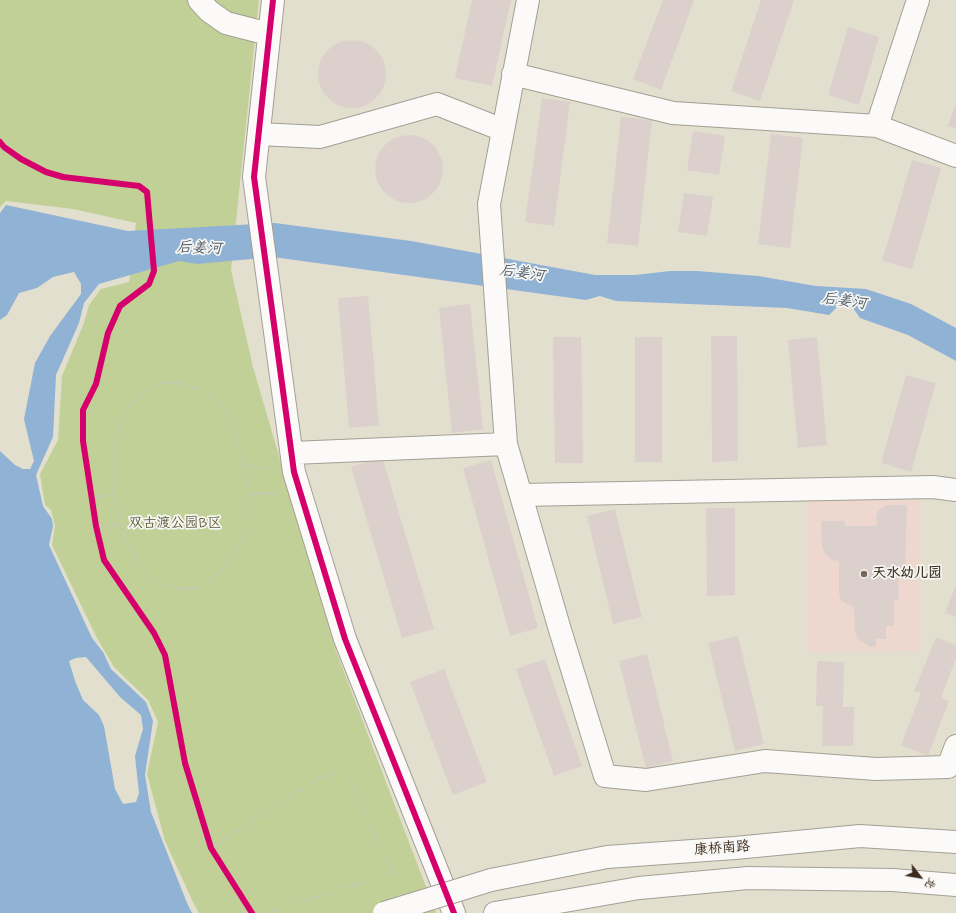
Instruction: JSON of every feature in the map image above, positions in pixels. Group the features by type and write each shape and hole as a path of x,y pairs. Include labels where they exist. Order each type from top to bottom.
{"main road":[{"path":"199,0 208,11 226,22 269,34"},
{"path":"273,0 254,177 292,453 298,485 345,639 454,913"},
{"path":"528,0 489,204 506,444 560,630 605,776 646,780 765,761 876,769 948,767 956,746"},
{"path":"877,126 918,0"},
{"path":"513,74 673,112 877,126 956,156"},
{"path":"259,134 320,137 436,104 503,130"},
{"path":"292,453 506,444"},
{"path":"521,495 933,487 956,490"},
{"name":"康桥南路","path":"384,913 491,880 607,857 735,848 860,836 956,842"},
{"path":"499,912 639,888 748,878 893,880 956,885"}],"path":[{"path":"177,382 197,388 214,398 226,412 233,425 243,464 250,494 248,526 240,546 228,565 213,579 198,588 181,589 162,584 147,575 139,567 131,554 121,524 114,493 114,448 118,428 126,410 140,394 156,384 177,382"},
{"path":"243,464 298,485"},
{"path":"250,494 298,485"},
{"path":"92,498 114,493"},
{"path":"96,528 121,524"},
{"path":"212,848 318,779 336,772 348,776 393,873 264,913"}],"shaded area":[{"name":"天水幼儿园","path":"807,497 920,497 920,651 808,652"}],"green space":[{"name":"双古渡公园B区","path":"0,0 259,0 231,270 253,367 336,651 436,913 199,913 193,902 165,841 147,774 158,722 148,700 114,667 97,638 52,545 55,525 51,510 45,505 40,474 58,440 62,376 84,323 89,305 101,289 129,282 136,223 73,209 6,201 0,207"}],"water":[{"name":"后姜河","path":"6,205 128,231 275,223 411,241 595,275 635,275 670,271 697,271 758,276 816,286 866,289 911,304 956,328 956,361 908,335 860,318 853,308 839,305 829,315 787,308 616,301 600,296 586,300 273,257 197,264 179,261 99,284 84,303 79,323 56,375 53,437 36,475 43,506 52,519 53,526 49,545 92,638 103,652 111,669 146,702 153,721 145,775 151,812 192,913 0,913 0,451 15,465 23,469 30,469 34,461 24,419 35,363 50,336 81,294 81,284 74,272 53,277 37,288 19,293 7,315 0,320 0,213","holes":["86,657 120,697 141,715 143,729 135,756 139,793 136,802 123,804 115,789 104,726 99,715 83,700 69,661 76,658"]}],"building":[{"path":"472,0 511,0 492,86 455,78"},
{"path":"663,0 694,0 661,90 633,79"},
{"path":"761,0 794,0 760,101 731,91"},
{"path":"848,27 879,37 859,105 828,95"},
{"path":"352,40 365,43 376,50 383,61 386,74 383,87 376,98 365,105 352,108 339,105 328,98 321,87 318,74 321,61 328,50 339,43"},
{"path":"542,98 570,102 554,226 525,222"},
{"path":"956,103 956,128 948,126"},
{"path":"621,117 652,120 638,246 607,243"},
{"path":"693,131 725,136 719,175 687,170"},
{"path":"771,134 803,138 790,248 758,244"},
{"path":"409,135 422,138 433,145 440,156 443,169 440,182 433,193 422,200 409,203 396,200 385,193 378,182 375,169 378,156 385,145 396,138"},
{"path":"912,160 941,168 912,269 882,261"},
{"path":"684,193 713,197 707,236 678,232"},
{"path":"368,296 379,425 349,428 338,298"},
{"path":"470,304 483,429 452,433 439,308"},
{"path":"711,336 737,336 738,461 712,462"},
{"path":"553,337 581,337 583,463 555,463"},
{"path":"635,337 662,337 662,462 635,462"},
{"path":"817,337 827,445 798,448 788,340"},
{"path":"906,375 936,383 911,472 881,463"},
{"path":"382,457 434,629 402,638 351,467"},
{"path":"491,460 538,628 510,636 463,468"},
{"path":"887,505 907,505 905,570 898,570 899,600 894,600 894,626 886,626 886,639 876,639 876,646 870,647 857,638 855,632 854,607 843,602 840,598 839,561 832,560 825,554 822,546 821,521 845,521 845,526 877,526 876,517 878,511"},
{"path":"706,508 735,508 735,595 707,596"},
{"path":"615,509 642,617 613,624 587,516"},
{"path":"956,585 956,617 945,613"},
{"path":"738,636 764,744 735,751 708,643"},
{"path":"936,637 956,645 956,658 941,698 949,701 928,756 901,745 921,693 914,691"},
{"path":"647,654 673,761 646,768 619,661"},
{"path":"545,659 582,766 554,776 516,669"},
{"path":"817,661 844,662 843,707 854,707 853,746 822,746 823,706 816,706"},
{"path":"444,669 487,782 453,795 410,682"}],"cycle path":[{"path":"273,0 254,177 294,472 345,639 454,913"},
{"path":"0,142 4,147 21,159 46,172 63,177 139,186 147,192 154,271 149,284 120,306 108,333 96,384 83,410 83,441 96,526 104,560 154,633 165,655 185,763 211,848 252,913"}],"place":[{"name":"天水幼儿园","path":"864,574"}]}
